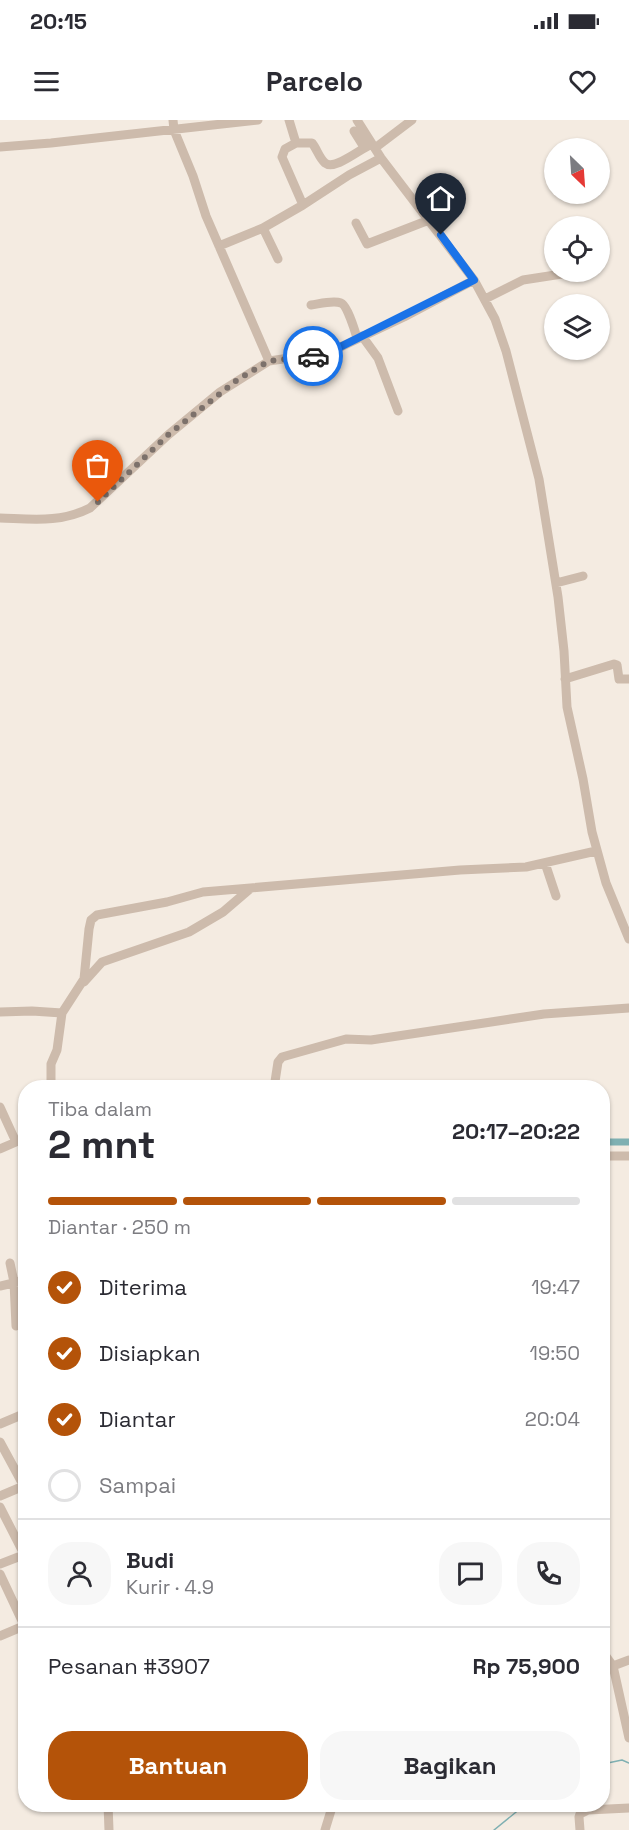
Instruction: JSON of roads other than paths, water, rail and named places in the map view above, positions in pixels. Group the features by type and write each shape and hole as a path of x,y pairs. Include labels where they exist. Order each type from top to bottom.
{"street":[{"path":"0,147 51,143 174,125 258,120"},
{"path":"289,120 296,143"},
{"path":"357,120 370,147"},
{"path":"303,206 282,157 285,149 296,143 312,143 324,162 333,166 370,147 412,120"},
{"path":"174,125 219,246 269,361"},
{"path":"354,131 381,158 474,280 495,319 506,351 536,467 556,584 567,707 596,851 606,883 629,939"},
{"path":"219,246 263,228 381,158"},
{"path":"356,223 367,244 429,220"},
{"path":"263,228 278,259"},
{"path":"485,298 523,280 544,277"},
{"path":"0,518 53,520 90,508 168,435 220,392 269,361 322,354 338,348 474,280"},
{"path":"312,305 342,304 347,310 359,337 378,358 398,411"},
{"path":"556,584 583,576"},
{"path":"566,679 614,664 617,665 619,678 629,679"},
{"path":"82,984 89,929 91,920 97,915 167,902 203,892 460,870 526,867 596,851"},
{"path":"545,863 556,896"},
{"path":"51,1080 51,1064 57,1050 62,1013 82,984 102,962 189,932 223,912 251,888"},
{"path":"275,1080 278,1062 282,1057 346,1039 371,1040 544,1014 629,1008"},
{"path":"0,1012 62,1013"},
{"path":"0,1107 16,1142 0,1149"},
{"path":"610,1156 629,1156"},
{"path":"10,1263 14,1282 16,1326"},
{"path":"0,1286 18,1281"},
{"path":"0,1424 18,1416"},
{"path":"0,1442 18,1474"},
{"path":"0,1496 18,1490"},
{"path":"0,1507 18,1542"},
{"path":"0,1564 18,1558"},
{"path":"0,1574 18,1611"},
{"path":"0,1636 18,1628"},
{"path":"613,1666 629,1660"},
{"path":"610,1662 624,1692 629,1738"},
{"path":"610,1810 629,1808"},
{"path":"108,1812 109,1830"},
{"path":"326,1827 331,1812"},
{"path":"580,1830 579,1817 582,1812"}],"waterway":[{"path":"610,1142 629,1142"},
{"path":"610,1763 622,1760 629,1763"},
{"path":"494,1830 516,1812"}]}
